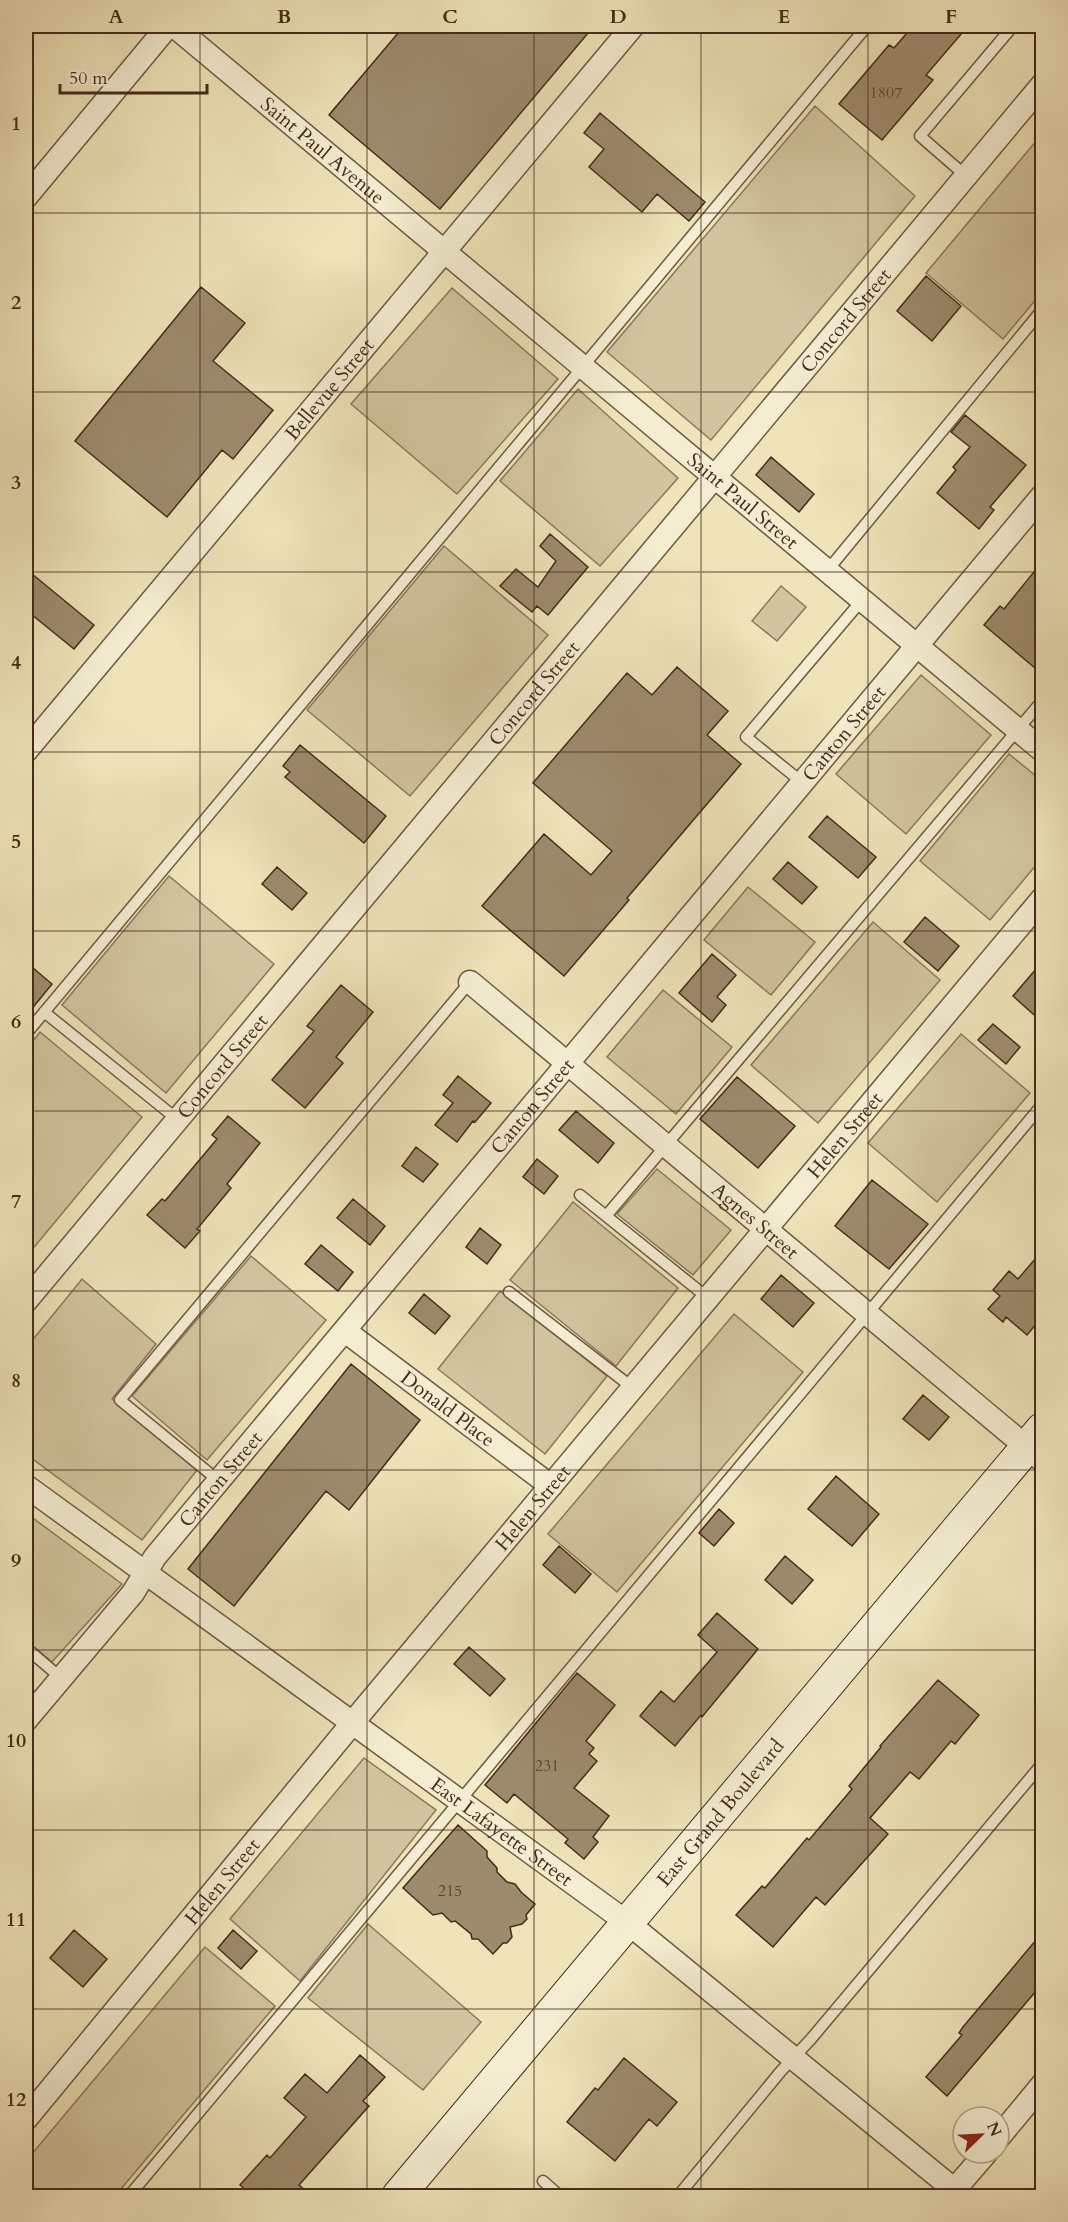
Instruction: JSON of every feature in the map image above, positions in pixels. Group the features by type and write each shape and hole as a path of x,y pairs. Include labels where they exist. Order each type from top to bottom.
{"main road":[{"name":"East Grand Boulevard","path":"399,2196 628,1923 1038,1445"}],"street":[{"path":"26,197 168,26"},
{"name":"Saint Paul Avenue","path":"174,26 444,250"},
{"name":"Bellevue Street","path":"26,751 633,26"},
{"name":"Concord Street","path":"26,1301 1042,85"},
{"name":"Saint Paul Street","path":"444,250 1042,750"},
{"name":"Canton Street","path":"26,1720 133,1593 155,1557 1042,496"},
{"name":"Helen Street","path":"26,2119 1042,899"},
{"name":"Agnes Street","path":"470,982 867,1313 1038,1445"},
{"name":"Donald Place","path":"345,1331 551,1486"},
{"name":"East Lafayette Street","path":"26,1486 628,1923 956,2194"},
{"path":"1011,2122 1042,2085"},
{"path":"956,2194 977,2165"}],"lane":[{"path":"26,1034 867,26"},
{"path":"966,176 920,136 1013,26"},
{"path":"827,571 1042,310"},
{"path":"803,783 746,737 862,600"},
{"path":"606,1216 1042,701"},
{"path":"219,1481 120,1400 470,982"},
{"path":"44,1012 177,1119"},
{"path":"129,2196 1042,1105"},
{"path":"580,1195 708,1298"},
{"path":"509,1292 633,1388"},
{"path":"26,1648 61,1678"},
{"path":"678,2196 1042,1764"},
{"path":"543,2181 560,2196"}],"shaded area":[{"path":"815,106 915,196 711,440 607,352"},
{"path":"1042,134 1042,292 1003,339 926,273"},
{"path":"452,288 558,379 457,494 351,404"},
{"path":"578,389 678,478 600,566 500,481"},
{"path":"444,546 548,635 410,796 307,710"},
{"path":"781,586 806,607 777,641 752,621"},
{"path":"921,675 991,735 906,834 836,774"},
{"path":"1009,754 1042,781 1042,858 990,920 920,861"},
{"path":"169,876 274,964 166,1093 62,1005"},
{"path":"748,887 815,942 771,995 704,940"},
{"path":"873,922 940,980 818,1123 751,1065"},
{"path":"663,990 732,1047 676,1114 607,1057"},
{"path":"40,1032 142,1117 26,1257 26,1050"},
{"path":"961,1034 1030,1093 937,1202 868,1143"},
{"path":"657,1169 731,1230 693,1275 617,1214"},
{"path":"573,1202 678,1288 616,1366 510,1280"},
{"path":"251,1256 326,1320 207,1460 132,1396"},
{"path":"82,1279 156,1344 112,1399 197,1470 142,1540 26,1454 26,1348"},
{"path":"500,1291 607,1376 545,1454 438,1369"},
{"path":"734,1314 803,1372 617,1592 548,1534"},
{"path":"26,1513 122,1584 52,1662 26,1640"},
{"path":"364,1758 436,1810 300,1981 230,1919"},
{"path":"368,1924 481,2022 423,2090 308,1998"},
{"path":"205,1947 275,2006 115,2196 39,2196 26,2185 26,2161"}],"building":[{"path":"404,26 594,26 440,209 329,115"},
{"path":"913,26 968,26 926,75 933,80 882,140 839,104 889,45 894,48"},
{"path":"600,113 705,202 689,221 657,194 642,212 589,167 604,149 584,133"},
{"path":"926,276 961,306 932,341 897,311"},
{"path":"201,287 245,323 213,361 273,410 233,459 222,450 167,517 75,441"},
{"path":"965,415 1026,465 990,507 994,510 979,529 937,493 956,470 953,467 970,447 951,432"},
{"path":"771,457 814,494 799,512 756,475"},
{"path":"550,534 588,567 548,615 537,606 532,612 500,586 516,569 538,587 556,561 540,546"},
{"path":"1042,562 1042,674 984,625 1000,606 1004,609"},
{"path":"26,569 94,625 74,649 26,610"},
{"path":"677,667 728,711 707,735 741,764 564,976 482,906 544,834 591,875 612,851 533,783 627,673 652,695"},
{"path":"300,745 386,816 364,843 285,777 290,772 283,766"},
{"path":"827,816 876,857 858,878 809,837"},
{"path":"788,862 817,887 802,904 773,879"},
{"path":"277,867 307,893 292,910 262,884"},
{"path":"925,917 959,946 938,971 904,942"},
{"path":"712,954 736,975 717,997 726,1005 712,1022 679,993"},
{"path":"26,962 52,984 26,1016"},
{"path":"1042,962 1042,1022 1013,996"},
{"path":"341,985 373,1012 336,1057 343,1063 305,1108 272,1080 314,1031 307,1026"},
{"path":"993,1024 1020,1047 1006,1064 978,1040"},
{"path":"458,1076 491,1103 457,1142 435,1125 453,1103 443,1095"},
{"path":"737,1077 795,1126 758,1168 700,1119"},
{"path":"576,1111 614,1143 598,1163 559,1130"},
{"path":"228,1116 260,1143 227,1184 231,1188 197,1229 200,1231 185,1248 147,1215 162,1199 165,1201 217,1139 212,1135"},
{"path":"416,1147 438,1164 423,1182 402,1166"},
{"path":"537,1159 558,1176 544,1194 523,1177"},
{"path":"872,1180 928,1224 889,1269 835,1226"},
{"path":"353,1199 385,1226 370,1245 337,1218"},
{"path":"480,1228 501,1245 487,1264 466,1247"},
{"path":"321,1245 353,1272 338,1291 305,1264"},
{"path":"1042,1251 1042,1317 1027,1335 1006,1317 1003,1322 988,1309 1000,1296 993,1290 1009,1271 1018,1279"},
{"path":"781,1275 814,1303 793,1327 761,1299"},
{"path":"424,1294 450,1316 435,1334 409,1313"},
{"path":"351,1364 420,1420 349,1510 326,1491 234,1606 188,1569"},
{"path":"923,1395 949,1417 929,1440 903,1419"},
{"path":"836,1476 879,1514 852,1546 808,1509"},
{"path":"719,1509 734,1523 714,1546 699,1533"},
{"path":"559,1546 591,1574 575,1593 543,1565"},
{"path":"785,1556 813,1580 792,1604 765,1580"},
{"path":"717,1613 758,1649 675,1746 640,1716 661,1691 674,1702 717,1652 698,1635"},
{"path":"469,1647 505,1679 490,1696 454,1664"},
{"path":"577,1673 615,1705 586,1741 594,1748 589,1754 597,1761 574,1788 609,1816 593,1837 598,1842 584,1859 565,1843 568,1839 514,1794 507,1803 485,1785"},
{"path":"938,1680 979,1715 955,1744 951,1741 919,1779 910,1772 870,1818 888,1834 825,1905 816,1897 773,1947 736,1915 762,1886 765,1888 807,1838 809,1840 852,1789 849,1786 880,1746"},
{"path":"458,1825 487,1851 487,1857 497,1868 497,1872 507,1882 515,1884 535,1904 522,1924 510,1927 512,1937 493,1954 478,1939 472,1939 471,1934 455,1921 451,1922 442,1913 433,1915 403,1888"},
{"path":"74,1930 107,1959 83,1987 50,1958"},
{"path":"233,1930 257,1951 241,1969 218,1948"},
{"path":"1042,1933 1042,1984 947,2096 926,2077 962,2035 959,2033 963,2027"},
{"path":"360,2055 385,2077 363,2101 369,2106 299,2185 312,2196 253,2196 240,2185 267,2155 270,2158 306,2117 284,2098 305,2074 327,2093"},
{"path":"624,2058 677,2102 657,2126 649,2119 615,2161 567,2122 595,2088 598,2090"}]}
